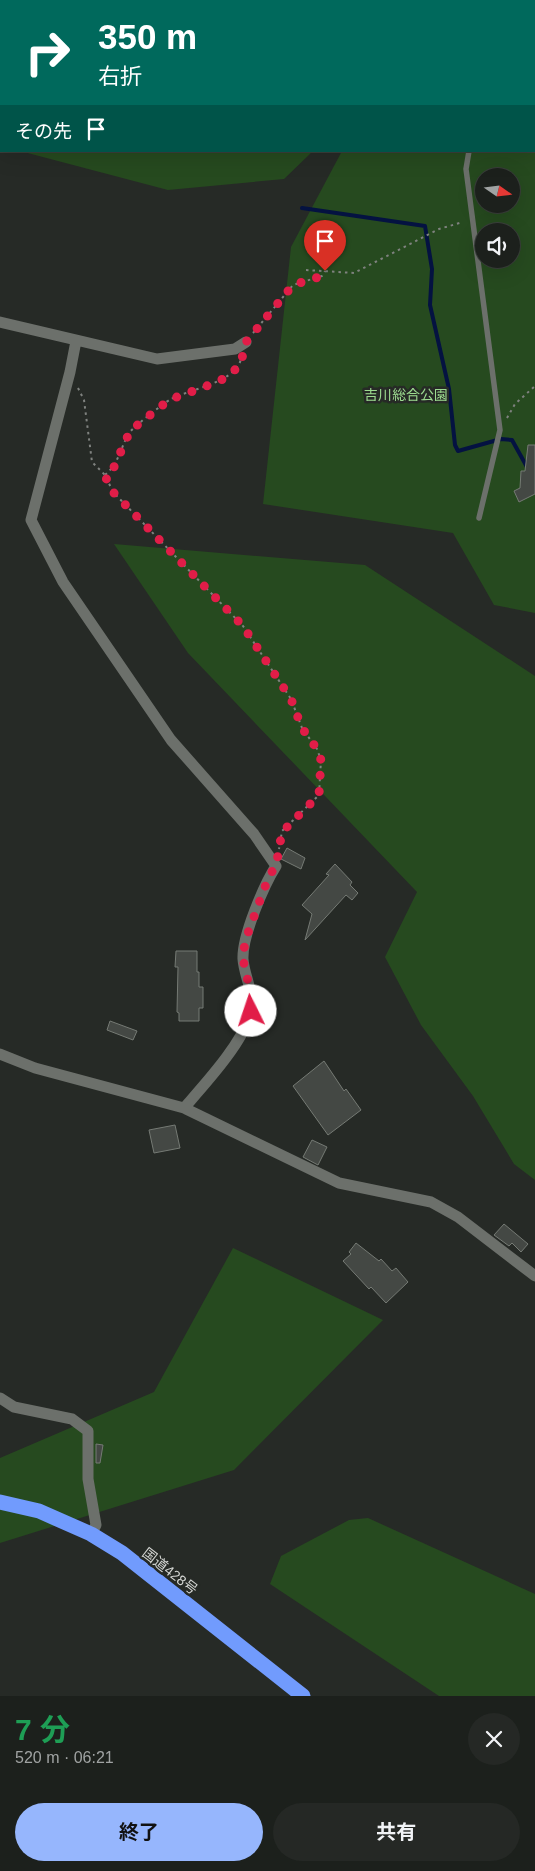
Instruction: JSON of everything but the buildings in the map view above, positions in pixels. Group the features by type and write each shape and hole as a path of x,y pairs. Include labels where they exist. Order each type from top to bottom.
{"highway":[{"name":"国道428号","path":"0,1502 40,1511 91,1534 122,1554 303,1696"}],"street":[{"path":"0,322 157,359 235,349 246,342"},
{"path":"76,341 70,372 32,520 63,582 171,740 254,834 276,866 269,876 245,941 243,959 252,1000 251,1011 244,1032 184,1108"},
{"path":"0,1054 35,1068 184,1108 339,1183 431,1202 458,1217 535,1276"},
{"path":"0,1398 14,1407 72,1419 88,1431 88,1479 96,1525 91,1534"}],"lane":[{"path":"469,152 466,169 500,430 479,518"}],"path":[{"path":"306,270 354,272 440,229 472,219"},
{"path":"105,476 114,467 130,431 169,400 220,381 240,366 246,342 293,285 322,276 325,271"},
{"path":"70,372 84,400 92,462 105,476 113,492 243,626 291,699 302,728 317,749 321,760 319,795 282,832 276,866"},
{"path":"500,430 515,404 535,386"}],"green space":[{"path":"24,152 312,152 284,179 168,190"},
{"name":"吉川総合公園","path":"341,152 535,152 535,613 494,605 453,533 263,504 291,247"},
{"path":"114,544 365,565 535,676 535,1180 514,1164 473,1096 421,1025 385,957 417,892 188,653"},
{"path":"233,1248 383,1320 234,1470 0,1543 0,1458 154,1392"},
{"path":"368,1518 535,1594 535,1696 439,1696 270,1584 281,1556 349,1520"}],"waterway":[{"path":"302,208 425,226 432,269 430,305 449,389 455,445 458,451 501,439 512,440 527,467"}],"route":[{"path":"251,1011 252,1000 243,959 245,941 269,876 276,866 282,832 319,795 321,760 317,749 302,728 291,699 243,626 113,492 105,476 114,467 130,431 169,400 220,381 240,366 246,342 293,285 322,276 325,271"}]}
